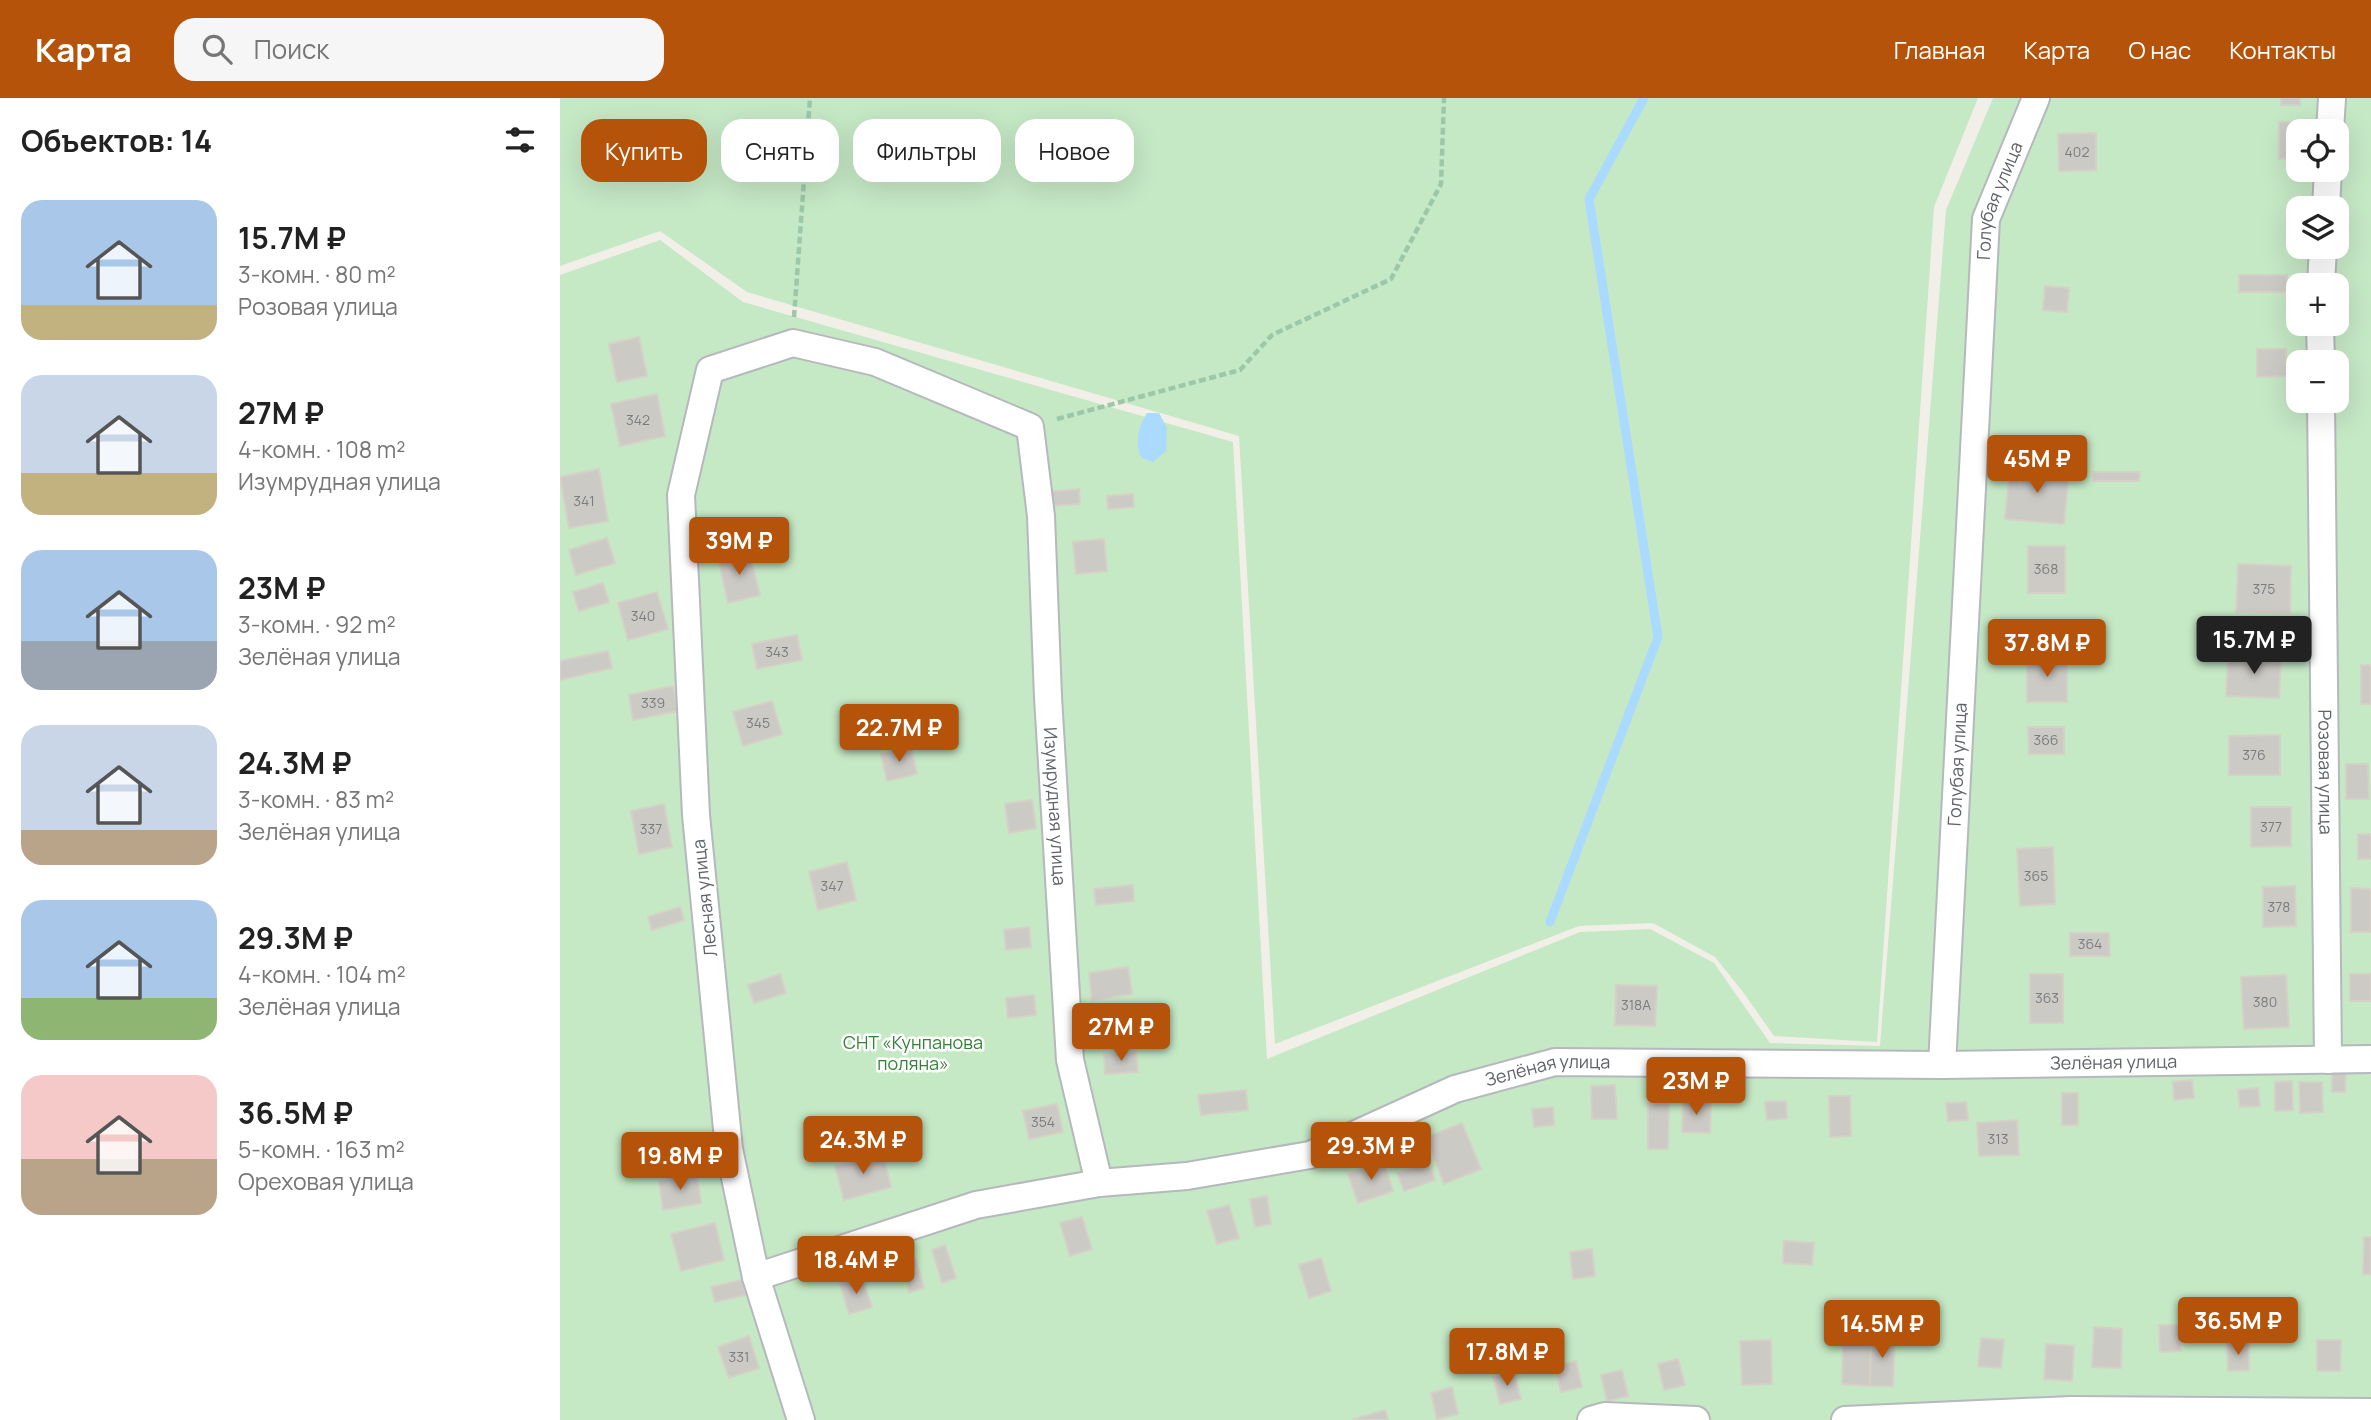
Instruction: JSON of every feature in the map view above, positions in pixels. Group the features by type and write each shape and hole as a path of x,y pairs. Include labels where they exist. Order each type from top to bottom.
{"street":[{"name":"Голубая улица","path":"1942,1065 1986,219 2036,98"},
{"path":"2331,119 2332,98"},
{"name":"Лесная улица","path":"793,343 710,370 681,495 696,815 729,1149 756,1277 801,1420"},
{"path":"793,343 875,362 1030,427"},
{"name":"Розовая улица","path":"2321,413 2328,1060"},
{"name":"Изумрудная улица","path":"1030,427 1041,516 1048,711 1070,1060 1099,1183"},
{"name":"Зелёная улица","path":"756,1277 976,1205 1099,1183 1187,1176 1310,1155 1455,1089 1555,1062 1942,1065 2371,1059"},
{"path":"1845,1420 2071,1410 2371,1412"},
{"path":"1591,1420 1605,1416 1696,1420"}],"path":[{"path":"793,343 810,98"},
{"path":"1030,427 1240,370 1272,335 1391,279 1441,184 1444,98"}],"green space":[{"path":"560,98 1978,98 1934,207 1877,1042 1774,1036 1715,957 1653,923 1579,926 1275,1044 1239,436 747,292 660,231 560,266"},
{"name":"СНТ «Кунпанова поляна»","path":"1993,98 2371,98 2371,1420 560,1420 560,275 660,240 743,302 1233,442 1267,1059 1580,932 1650,929 1714,963 1770,1043 1880,1046 1946,210"}],"water":[{"path":"1147,413 1159,413 1167,428 1166,451 1153,462 1142,458 1138,447 1140,429"}],"building":[{"path":"2281,98 2300,98 2300,105 2281,105"},
{"path":"2279,122 2286,122 2286,159 2279,159"},
{"path":"2096,133 2096,170 2059,171 2058,134"},
{"path":"2239,275 2286,275 2286,292 2239,292"},
{"path":"2045,286 2069,288 2067,312 2043,310"},
{"path":"639,337 647,376 617,382 609,344"},
{"path":"2257,349 2286,349 2286,376 2257,377"},
{"path":"657,394 665,436 620,446 611,404"},
{"path":"2010,467 2069,472 2064,524 2005,519"},
{"path":"599,469 608,521 569,528 560,477"},
{"path":"2093,472 2140,472 2139,481 2093,481"},
{"path":"1079,489 1080,504 1048,506 1047,492"},
{"path":"1133,494 1134,507 1108,509 1107,496"},
{"path":"607,538 615,563 576,575 569,550"},
{"path":"1104,539 1107,571 1076,574 1073,542"},
{"path":"2028,546 2065,546 2065,593 2028,593"},
{"path":"749,551 760,595 728,603 718,558"},
{"path":"2238,564 2291,566 2290,613 2236,612"},
{"path":"603,583 609,602 579,611 573,592"},
{"path":"657,592 668,629 628,640 618,603"},
{"path":"797,635 802,660 757,669 752,644"},
{"path":"608,651 612,668 560,680 560,661"},
{"path":"2228,654 2281,656 2279,698 2226,696"},
{"path":"2027,656 2067,656 2067,702 2027,702"},
{"path":"2361,665 2371,665 2371,704 2361,704"},
{"path":"673,686 678,711 633,720 629,695"},
{"path":"772,701 782,734 743,746 733,712"},
{"path":"2028,727 2064,727 2064,754 2029,754"},
{"path":"2280,735 2280,775 2229,775 2229,736"},
{"path":"911,747 917,774 887,781 881,754"},
{"path":"2346,764 2368,764 2369,799 2346,799"},
{"path":"1032,800 1036,828 1009,833 1005,804"},
{"path":"664,804 672,847 639,854 631,811"},
{"path":"2251,807 2291,807 2291,846 2251,847"},
{"path":"2358,834 2371,834 2371,859 2358,859"},
{"path":"2053,847 2055,904 2020,906 2017,849"},
{"path":"847,862 856,900 818,910 809,872"},
{"path":"1133,885 1134,901 1096,905 1094,889"},
{"path":"2295,886 2296,926 2263,927 2263,887"},
{"path":"2351,888 2371,889 2371,932 2351,932"},
{"path":"680,907 684,920 652,930 648,917"},
{"path":"1029,927 1031,947 1006,950 1004,930"},
{"path":"2070,933 2109,933 2110,956 2070,956"},
{"path":"1128,967 1132,994 1092,1000 1089,973"},
{"path":"780,974 786,993 754,1003 748,985"},
{"path":"2030,974 2063,974 2063,1023 2030,1023"},
{"path":"2350,974 2371,974 2371,1001 2350,1001"},
{"path":"2286,975 2289,1027 2244,1029 2241,977"},
{"path":"1616,985 1657,986 1655,1026 1615,1025"},
{"path":"1034,995 1036,1015 1008,1018 1006,998"},
{"path":"1136,1051 1138,1072 1105,1074 1104,1054"},
{"path":"2332,1070 2346,1071 2345,1092 2332,1092"},
{"path":"2192,1080 2194,1098 2174,1100 2173,1082"},
{"path":"2292,1081 2293,1110 2275,1111 2275,1082"},
{"path":"2299,1082 2322,1082 2323,1112 2300,1113"},
{"path":"1615,1085 1617,1119 1592,1119 1591,1086"},
{"path":"2258,1088 2260,1106 2240,1107 2238,1090"},
{"path":"1246,1090 1248,1110 1201,1115 1198,1095"},
{"path":"2062,1093 2078,1093 2078,1125 2062,1125"},
{"path":"1829,1096 1850,1096 1851,1136 1830,1137"},
{"path":"1683,1100 1711,1101 1710,1133 1682,1132"},
{"path":"1786,1101 1787,1118 1767,1120 1765,1102"},
{"path":"1966,1102 1968,1120 1948,1121 1946,1103"},
{"path":"1648,1103 1669,1104 1668,1149 1648,1149"},
{"path":"1057,1104 1063,1132 1029,1139 1023,1111"},
{"path":"1553,1107 1554,1125 1534,1127 1532,1109"},
{"path":"2017,1120 2019,1155 1979,1156 1977,1123"},
{"path":"1462,1123 1481,1169 1444,1184 1426,1137"},
{"path":"883,1153 891,1187 844,1200 835,1166"},
{"path":"1384,1162 1393,1191 1358,1203 1348,1174"},
{"path":"1429,1162 1435,1180 1404,1191 1397,1173"},
{"path":"697,1174 701,1203 663,1210 659,1181"},
{"path":"1267,1196 1271,1224 1255,1227 1250,1199"},
{"path":"1229,1205 1239,1238 1217,1244 1207,1211"},
{"path":"1082,1217 1092,1249 1070,1256 1060,1223"},
{"path":"715,1223 724,1260 681,1271 671,1234"},
{"path":"2364,1237 2371,1237 2371,1274 2363,1274"},
{"path":"1784,1241 1814,1243 1812,1265 1783,1263"},
{"path":"945,1245 956,1278 942,1283 932,1250"},
{"path":"1592,1249 1595,1276 1573,1279 1570,1252"},
{"path":"1321,1258 1331,1291 1309,1298 1299,1265"},
{"path":"916,1259 924,1288 909,1292 902,1263"},
{"path":"862,1277 872,1307 849,1314 840,1284"},
{"path":"742,1280 746,1295 715,1302 711,1287"},
{"path":"2159,1325 2180,1325 2181,1351 2160,1352"},
{"path":"2094,1327 2122,1329 2121,1368 2092,1367"},
{"path":"1843,1334 1871,1335 1870,1386 1842,1384"},
{"path":"1871,1335 1895,1335 1893,1386 1870,1386"},
{"path":"749,1336 759,1368 729,1378 718,1347"},
{"path":"1981,1338 2004,1340 2001,1368 1978,1366"},
{"path":"1771,1340 1772,1384 1742,1385 1740,1341"},
{"path":"2317,1340 2341,1340 2340,1371 2317,1371"},
{"path":"2249,1343 2249,1370 2228,1371 2227,1344"},
{"path":"2046,1344 2074,1346 2072,1381 2044,1379"},
{"path":"1678,1359 1685,1385 1664,1390 1658,1364"},
{"path":"1576,1361 1582,1387 1561,1392 1555,1366"},
{"path":"1622,1370 1628,1396 1607,1401 1601,1375"},
{"path":"1514,1372 1521,1399 1500,1404 1493,1377"},
{"path":"1452,1387 1458,1414 1437,1419 1431,1393"},
{"path":"1385,1410 1388,1420 1354,1419"}],"waterway":[{"path":"1550,922 1658,637 1589,199 1644,98"}]}
